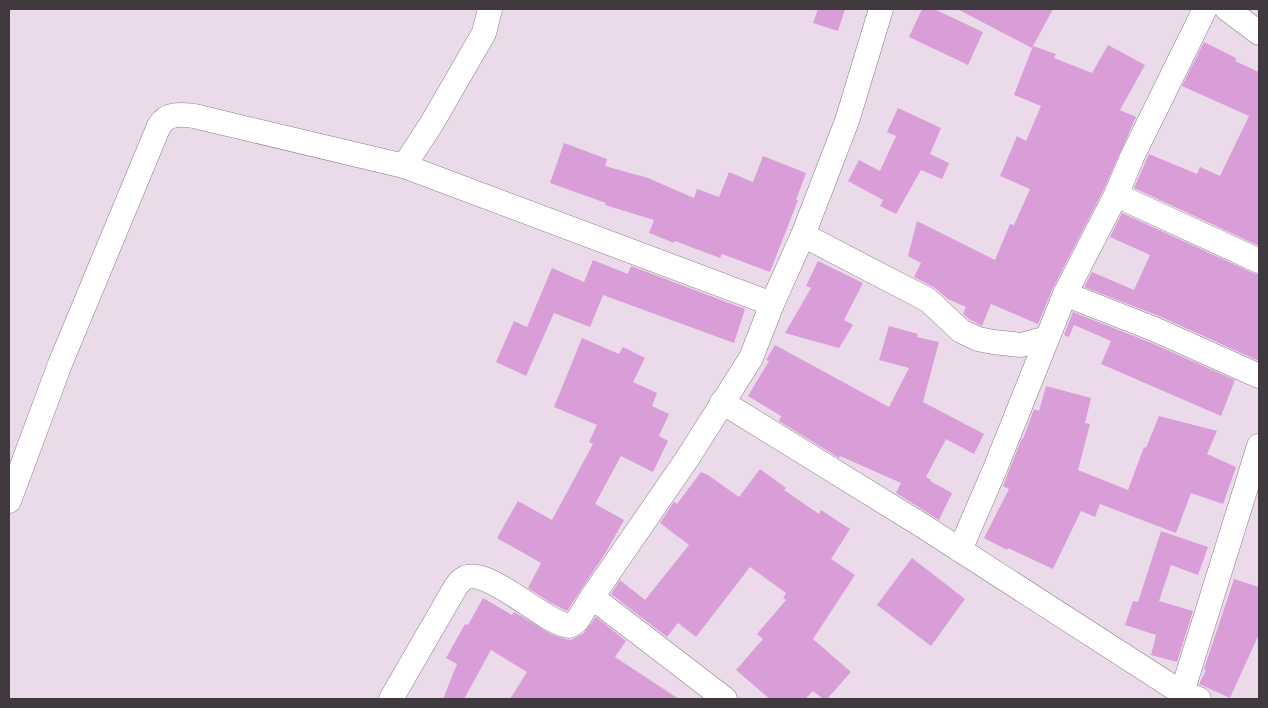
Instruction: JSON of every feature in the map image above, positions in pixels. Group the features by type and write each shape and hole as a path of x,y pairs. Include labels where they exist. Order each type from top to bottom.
{"street":[{"path":"404,166 484,33 490,9"},
{"path":"391,699 455,588 463,578 474,577 496,583 547,618 569,626 577,621 592,596 687,459 751,358 772,304 803,235 846,121 880,9"},
{"path":"960,550 995,469 1065,294 1116,195 1132,157 1205,9"},
{"path":"1227,9 1259,33"},
{"path":"9,501 60,364 163,120 168,117 194,116 404,166 772,304"},
{"path":"1116,195 1259,261"},
{"path":"803,235 928,300 961,331 978,339 1021,345 1047,338"},
{"path":"1065,294 1154,329 1259,376"},
{"path":"722,402 960,550 1187,697 1259,446"},
{"path":"592,596 725,699"}],"building":[{"path":"818,9 845,9 838,31 813,23"},
{"path":"922,9 934,9 983,32 968,65 909,37"},
{"path":"957,9 1053,9 1032,48"},
{"path":"1204,42 1236,58 1235,61 1259,72 1259,246 1134,188 1149,154 1197,174 1200,167 1220,176 1249,116 1182,86"},
{"path":"1108,45 1145,65 1120,110 1136,117 1104,189 1053,288 1038,324 991,304 982,326 963,314 966,307 948,299 935,288 914,277 921,263 908,256 917,221 995,260 1010,224 1014,225 1030,189 1000,176 1017,136 1026,141 1041,106 1014,95 1033,46 1056,54 1054,58 1092,73"},
{"path":"898,108 941,128 930,154 949,163 942,179 921,170 896,214 880,206 883,200 848,181 859,160 880,171 896,136 887,132"},
{"path":"564,143 607,159 605,166 648,178 694,198 697,189 719,197 729,172 753,182 763,156 806,173 796,200 798,200 770,272 722,254 720,258 649,233 654,220 605,205 606,203 550,183"},
{"path":"1122,213 1259,275 1259,361 1159,316 1084,287 1092,272 1134,290 1150,255 1110,237"},
{"path":"593,260 628,274 631,266 745,309 734,343 603,295 590,327 554,313 526,376 496,362 514,321 527,327 552,268 584,282"},
{"path":"818,261 863,283 844,320 853,325 839,348 785,333 811,288 806,286"},
{"path":"1073,312 1149,342 1235,380 1221,416 1101,364 1111,341 1074,325 1069,337 1064,335"},
{"path":"889,326 918,334 917,337 939,342 923,402 984,434 974,454 946,439 926,477 952,493 939,520 896,493 901,483 840,456 839,458 779,421 781,416 748,396 769,361 766,360 775,345 889,407 909,368 879,360"},
{"path":"582,338 619,354 623,347 645,358 633,382 657,393 652,406 669,414 659,436 668,441 653,472 621,456 595,504 624,520 606,552 567,611 528,588 541,563 497,538 518,501 552,520 593,444 589,442 597,425 554,407"},
{"path":"1046,386 1091,398 1085,423 1090,424 1078,470 1128,490 1144,447 1146,448 1159,416 1217,431 1207,454 1236,467 1223,504 1191,493 1176,533 1100,504 1095,517 1081,511 1053,569 1008,548 1007,550 984,538 1009,489 1003,486 1034,409 1039,411"},
{"path":"760,469 786,488 784,490 819,514 821,510 850,529 831,559 855,575 813,639 851,672 827,699 823,699 813,691 805,699 770,699 736,670 763,639 757,634 786,600 783,598 786,593 750,567 696,637 678,623 667,637 611,594 620,580 645,600 689,545 660,523 674,502 677,504 701,472 739,497"},
{"path":"1161,531 1208,547 1198,575 1171,565 1159,601 1193,611 1177,662 1151,655 1156,635 1125,625 1133,601 1138,602"},
{"path":"912,558 965,599 931,646 877,605"},
{"path":"1234,579 1259,587 1259,634 1230,698 1199,684 1206,670 1204,669"},
{"path":"483,598 512,615 514,612 551,634 565,639 571,640 584,633 596,617 626,641 615,657 679,699 510,699 527,672 491,650 464,699 443,699 457,664 446,658 465,624 468,625"}]}
